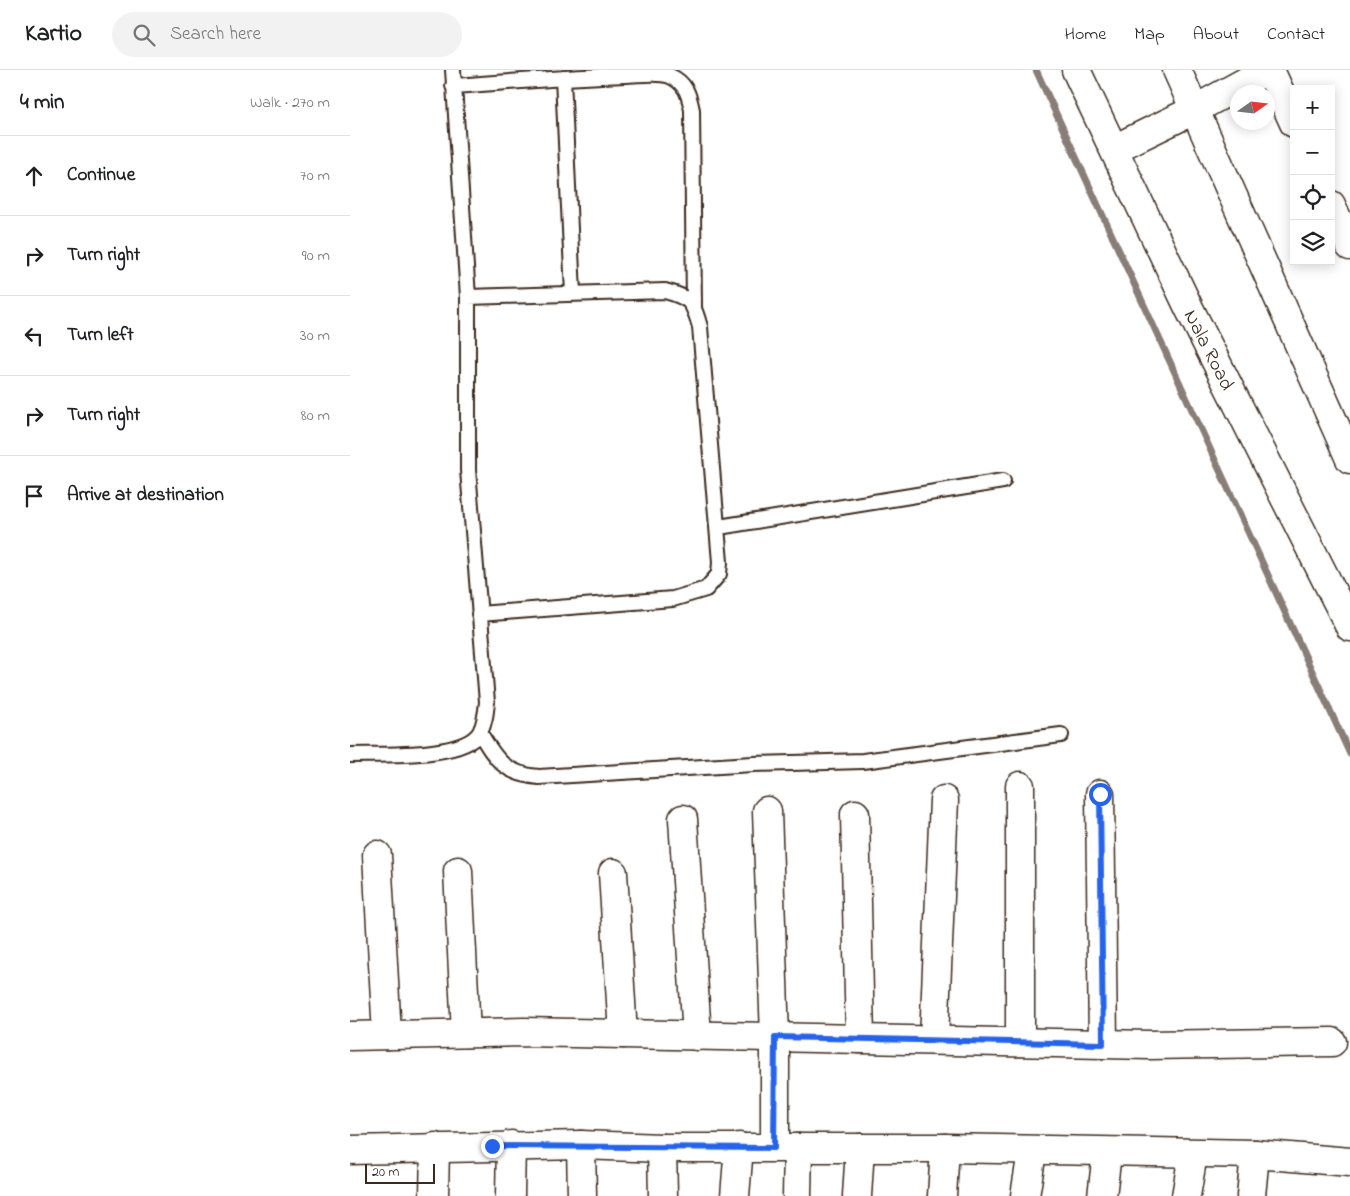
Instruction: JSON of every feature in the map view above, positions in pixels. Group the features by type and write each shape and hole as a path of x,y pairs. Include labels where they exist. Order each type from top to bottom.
{"street":[{"name":"Nala Road","path":"1076,70 1194,316 1350,627"},
{"path":"1177,70 1350,459"},
{"path":"1114,150 1268,70 1290,115"},
{"path":"1335,214 1350,246"},
{"path":"1020,786 1020,1042"},
{"path":"1100,794 1103,1044"},
{"path":"934,1040 944,800"},
{"path":"767,811 775,1037 786,1148 797,1196"},
{"path":"855,814 860,1039"},
{"path":"683,819 697,1036"},
{"path":"377,855 387,1035"},
{"path":"458,871 466,1033"},
{"path":"613,873 624,1034"},
{"path":"350,1036 466,1033 624,1034 1103,1044 1332,1042"},
{"path":"510,1196 511,1145"},
{"path":"350,1150 511,1145 662,1148 945,1148 1032,1152 1255,1154 1350,1162"},
{"path":"581,1145 582,1196"},
{"path":"434,1196 435,1147"},
{"path":"736,1196 739,1147"},
{"path":"662,1148 663,1196"},
{"path":"857,1196 860,1148"},
{"path":"942,1196 945,1148"},
{"path":"1025,1196 1032,1152"},
{"path":"1102,1196 1107,1153"},
{"path":"1186,1196 1193,1154"},
{"path":"1251,1196 1255,1154"}],"lane":[{"path":"350,755 446,750 467,744 480,733 485,716 487,702 468,470 468,297 453,70"},
{"path":"453,86 564,78 669,76 678,81 688,91 692,110 694,306 700,327 719,527 719,574 706,589 695,594 673,600 479,614"},
{"path":"564,78 573,294"},
{"path":"468,297 665,291 684,296 694,306"},
{"path":"719,527 1003,481"},
{"path":"480,733 495,758 506,768 520,775 539,777 752,764 863,762 1061,735"}],"waterway":[{"path":"1036,70 1350,754"}],"route":[{"path":"492,1146 581,1145 662,1148 774,1148 775,1037 1103,1044 1100,794"}]}
